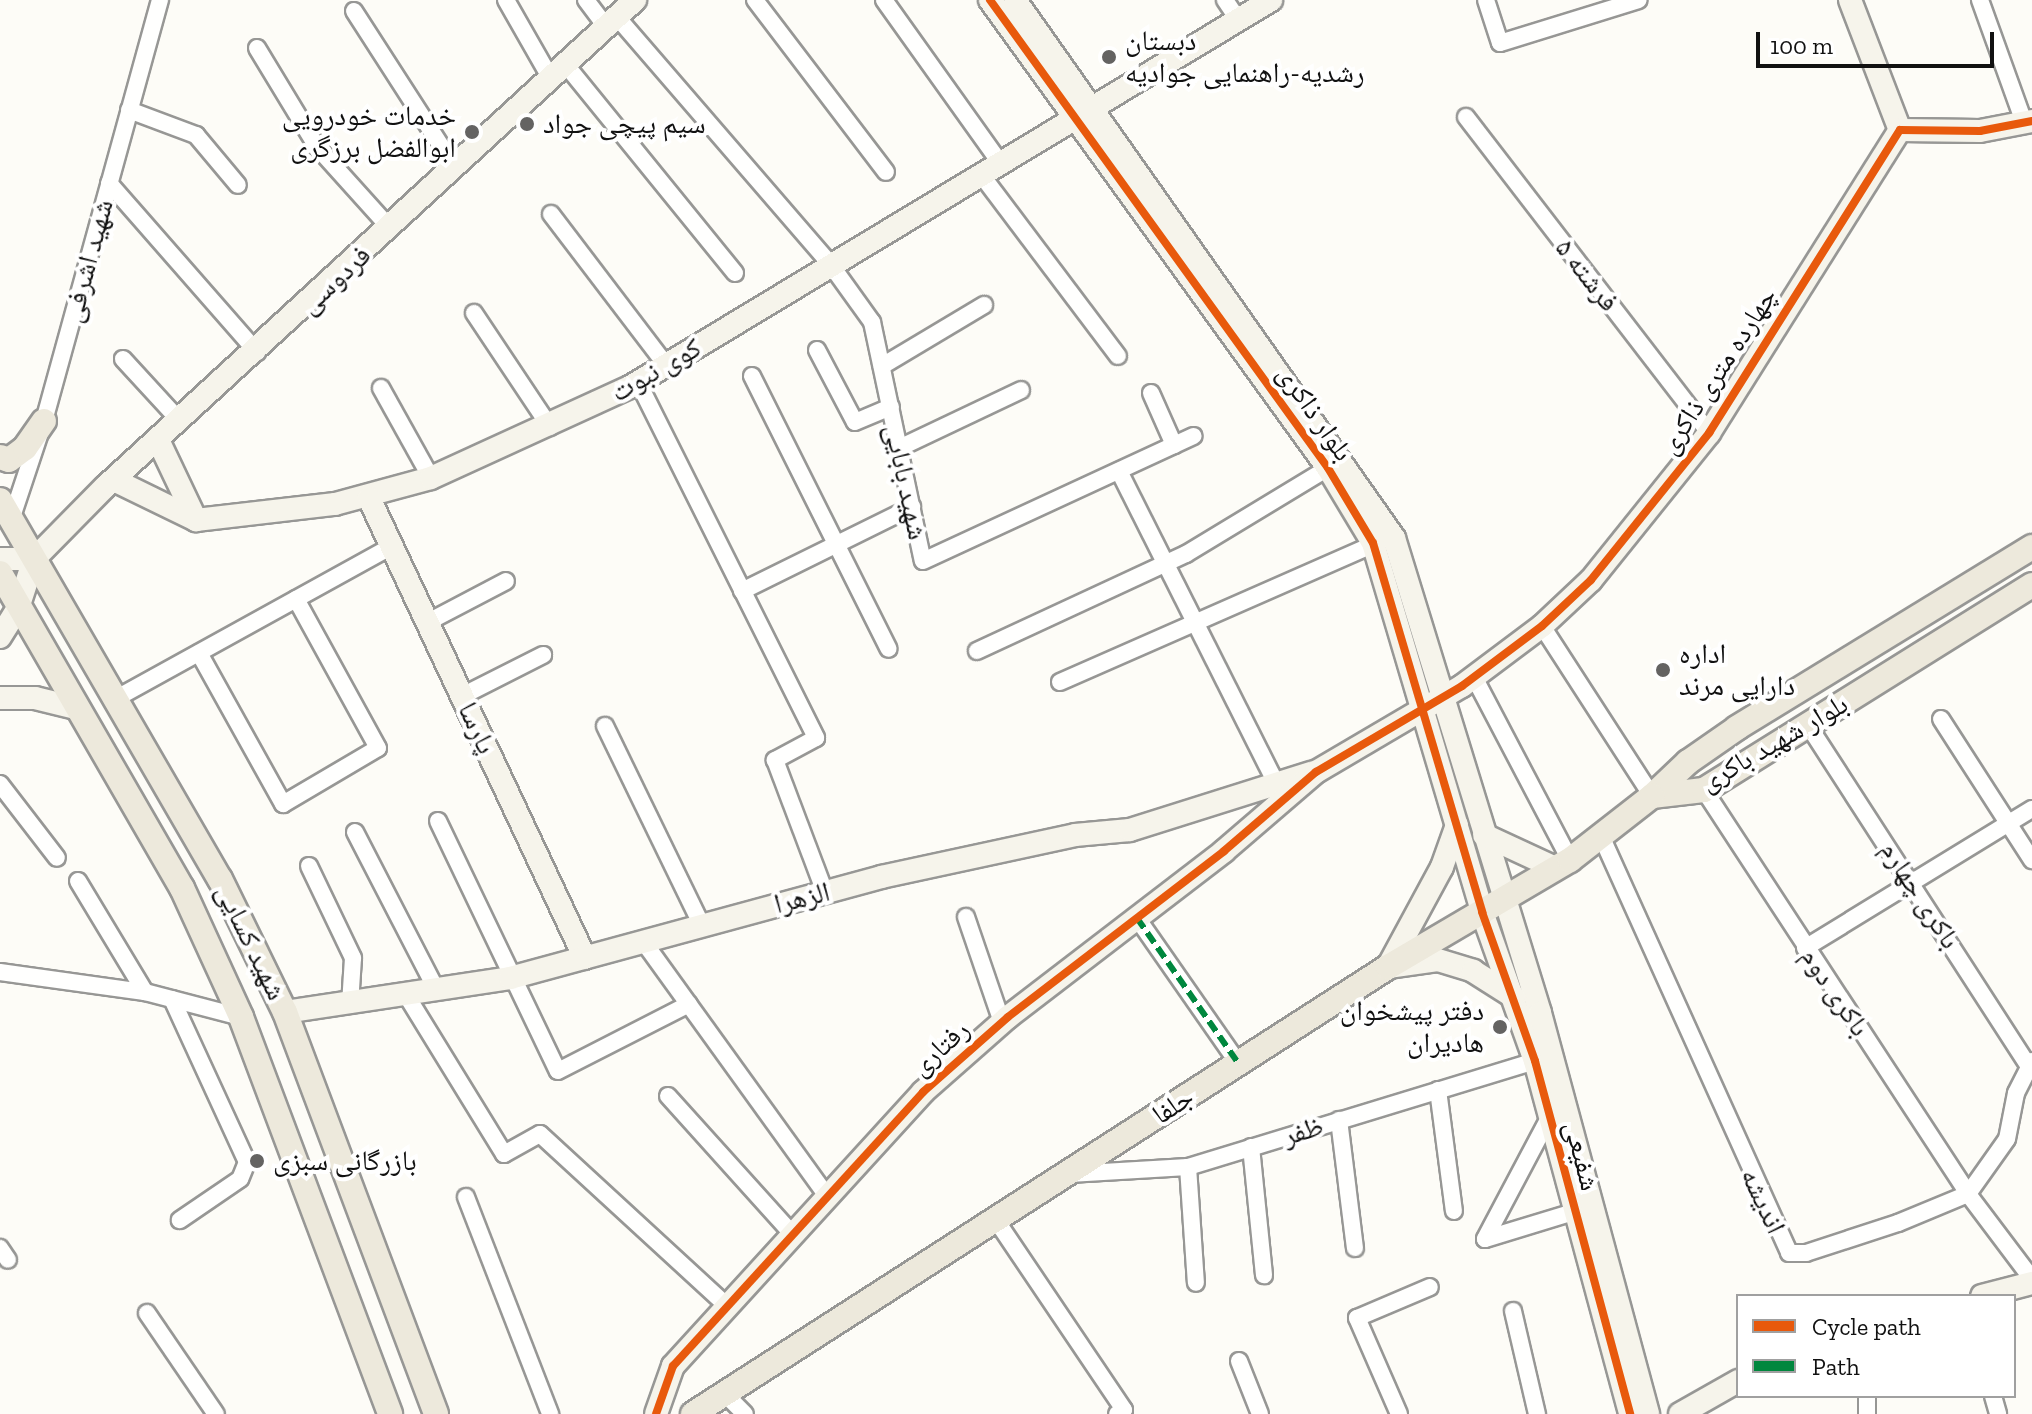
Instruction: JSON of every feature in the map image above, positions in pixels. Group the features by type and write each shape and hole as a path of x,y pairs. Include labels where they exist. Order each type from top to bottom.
{"main road":[{"path":"0,457 9,460 25,448 44,421"},
{"name":"شهید کسایی","path":"5,510 220,879 285,1012 436,1414"},
{"name":"بلوار شهید باکری","path":"1652,796 1688,762 1737,728 2032,547"},
{"name":"شهید کسایی","path":"0,573 182,888 241,1017 390,1414"},
{"name":"بلوار شهید باکری","path":"1652,796 1704,790 2032,585"},
{"name":"جلفا","path":"693,1414 1388,967 1562,864 1602,838 1652,796"},
{"path":"374,1371 398,1381 410,1374 416,1362"}],"street":[{"name":"شهید اشرفی","path":"5,510 44,421 160,0"},
{"path":"506,0 558,72 735,273"},
{"name":"شهید بابایی","path":"586,0 612,22 831,265 872,322 923,561 1193,436"},
{"name":"فردوسی","path":"34,559 114,480 257,352 635,0"},
{"path":"755,0 886,172"},
{"path":"884,0 990,167 1118,356"},
{"name":"بلوار ذاکری","path":"990,0 1083,111 1384,540 1416,595 1457,825 1482,912"},
{"name":"بلوار ذاکری","path":"1015,0 1083,111 1328,468 1384,540"},
{"path":"1225,0 1238,19"},
{"name":"کوی نبوت","path":"196,520 369,498 431,478 550,427 638,382 1271,0"},
{"path":"1486,0 1500,43 1639,0"},
{"path":"1850,0 1900,130 1980,131 2028,122 1980,0"},
{"path":"354,11 455,168"},
{"path":"257,48 317,147 390,228"},
{"path":"129,110 196,135 238,185"},
{"name":"فرشته ۵","path":"1466,117 1709,433"},
{"name":"چهارده متری ذاکری","path":"1316,772 1474,677 1542,626 1591,580 1709,433 1900,130"},
{"path":"109,183 257,352"},
{"path":"551,214 666,365"},
{"path":"882,366 984,305"},
{"path":"474,313 550,427"},
{"path":"817,350 855,422 891,407"},
{"path":"123,359 180,421"},
{"path":"752,376 889,649"},
{"path":"638,382 816,738 775,760 825,892"},
{"path":"381,388 431,478"},
{"path":"899,448 1021,390"},
{"path":"1151,393 1174,445"},
{"path":"158,440 196,520"},
{"path":"977,651 1167,563 1328,468"},
{"path":"1119,471 1275,781"},
{"path":"114,480 196,520"},
{"name":"پارسا","path":"369,498 585,958"},
{"path":"742,591 912,507"},
{"path":"1060,682 1384,540"},
{"path":"115,699 392,546"},
{"path":"0,559 34,559 18,608 0,637"},
{"path":"428,622 506,581"},
{"path":"199,653 283,804 378,748 296,599"},
{"path":"1542,626 1652,796"},
{"path":"462,696 543,655"},
{"path":"1474,677 1562,864"},
{"path":"0,698 35,698 76,708"},
{"name":"بلوار ذاکری","path":"1433,702 1484,835 1504,898"},
{"path":"1941,719 2032,860"},
{"name":"باکری چهارم","path":"1808,725 2030,1064"},
{"path":"605,726 701,924"},
{"name":"الزهرا","path":"285,1012 350,1005 435,987 510,978 825,892 1075,835 1130,830 1275,781 1316,772"},
{"name":"رفتاری","path":"656,1414 673,1366 923,1092 1002,1022 1137,918 1316,772"},
{"path":"0,784 57,858"},
{"name":"باکری دوم","path":"1704,790 1968,1194 2032,1281"},
{"path":"1805,948 2032,809"},
{"path":"438,821 510,978 558,1071 689,1004"},
{"path":"1388,967 1442,867 1457,825"},
{"path":"355,832 435,987"},
{"path":"1484,835 1562,864"},
{"name":"اندیشه","path":"1602,838 1789,1253 1806,1253 1885,1228 1968,1194"},
{"path":"309,866 353,958 350,1005"},
{"path":"78,881 145,992"},
{"name":"شفیعی","path":"1504,898 1583,1209 1630,1414"},
{"name":"شفیعی","path":"1482,912 1514,997 1549,1118 1583,1209 1648,1414"},
{"path":"966,917 1002,1022"},
{"path":"1137,918 1239,1064"},
{"path":"643,941 827,1196"},
{"path":"1388,967 1438,960 1473,971 1514,997"},
{"path":"0,972 145,992 241,1017"},
{"path":"405,993 504,1154 540,1134 727,1306"},
{"path":"172,999 247,1162 240,1179 180,1220"},
{"name":"ظفر","path":"1068,1174 1188,1167 1535,1061"},
{"path":"1968,1194 2007,1139 2016,1093 2030,1064"},
{"path":"1438,1090 1454,1211"},
{"path":"668,1096 793,1235"},
{"path":"1549,1118 1485,1239 1583,1209"},
{"path":"1339,1120 1355,1248"},
{"path":"1251,1147 1264,1275"},
{"path":"1188,1167 1196,1283"},
{"path":"466,1197 550,1414"},
{"path":"996,1220 1124,1410 1117,1414"},
{"path":"1989,1294 2032,1281"},
{"path":"1399,1414 1357,1318 1430,1287"},
{"path":"1513,1311 1537,1414"},
{"path":"147,1313 216,1414"},
{"path":"1239,1361 1260,1414"},
{"path":"1684,1413 1736,1382"},
{"path":"725,1394 745,1414"}],"marked path":[{"path":"1137,918 1239,1064"}],"cycle path":[{"path":"990,0 1328,468 1373,543 1482,912 1535,1061 1630,1414"},
{"path":"656,1414 673,1366 923,1092 1008,1017 1224,851 1316,772 1462,686 1542,626 1591,580 1709,433 1900,130 1980,131 2032,121"}],"place":[{"name":"دبستان رشدیه-راهنمایی جوادیه","path":"1109,57"},
{"name":"سیم پیچی جواد","path":"527,124"},
{"name":"خدمات خودرویی ابوالفضل برزگری","path":"472,132"},
{"name":"اداره دارایی مرند","path":"1663,670"},
{"name":"دفتر پیشخوان هادیران","path":"1500,1027"},
{"name":"بازرگانی سبزی","path":"257,1161"}]}
